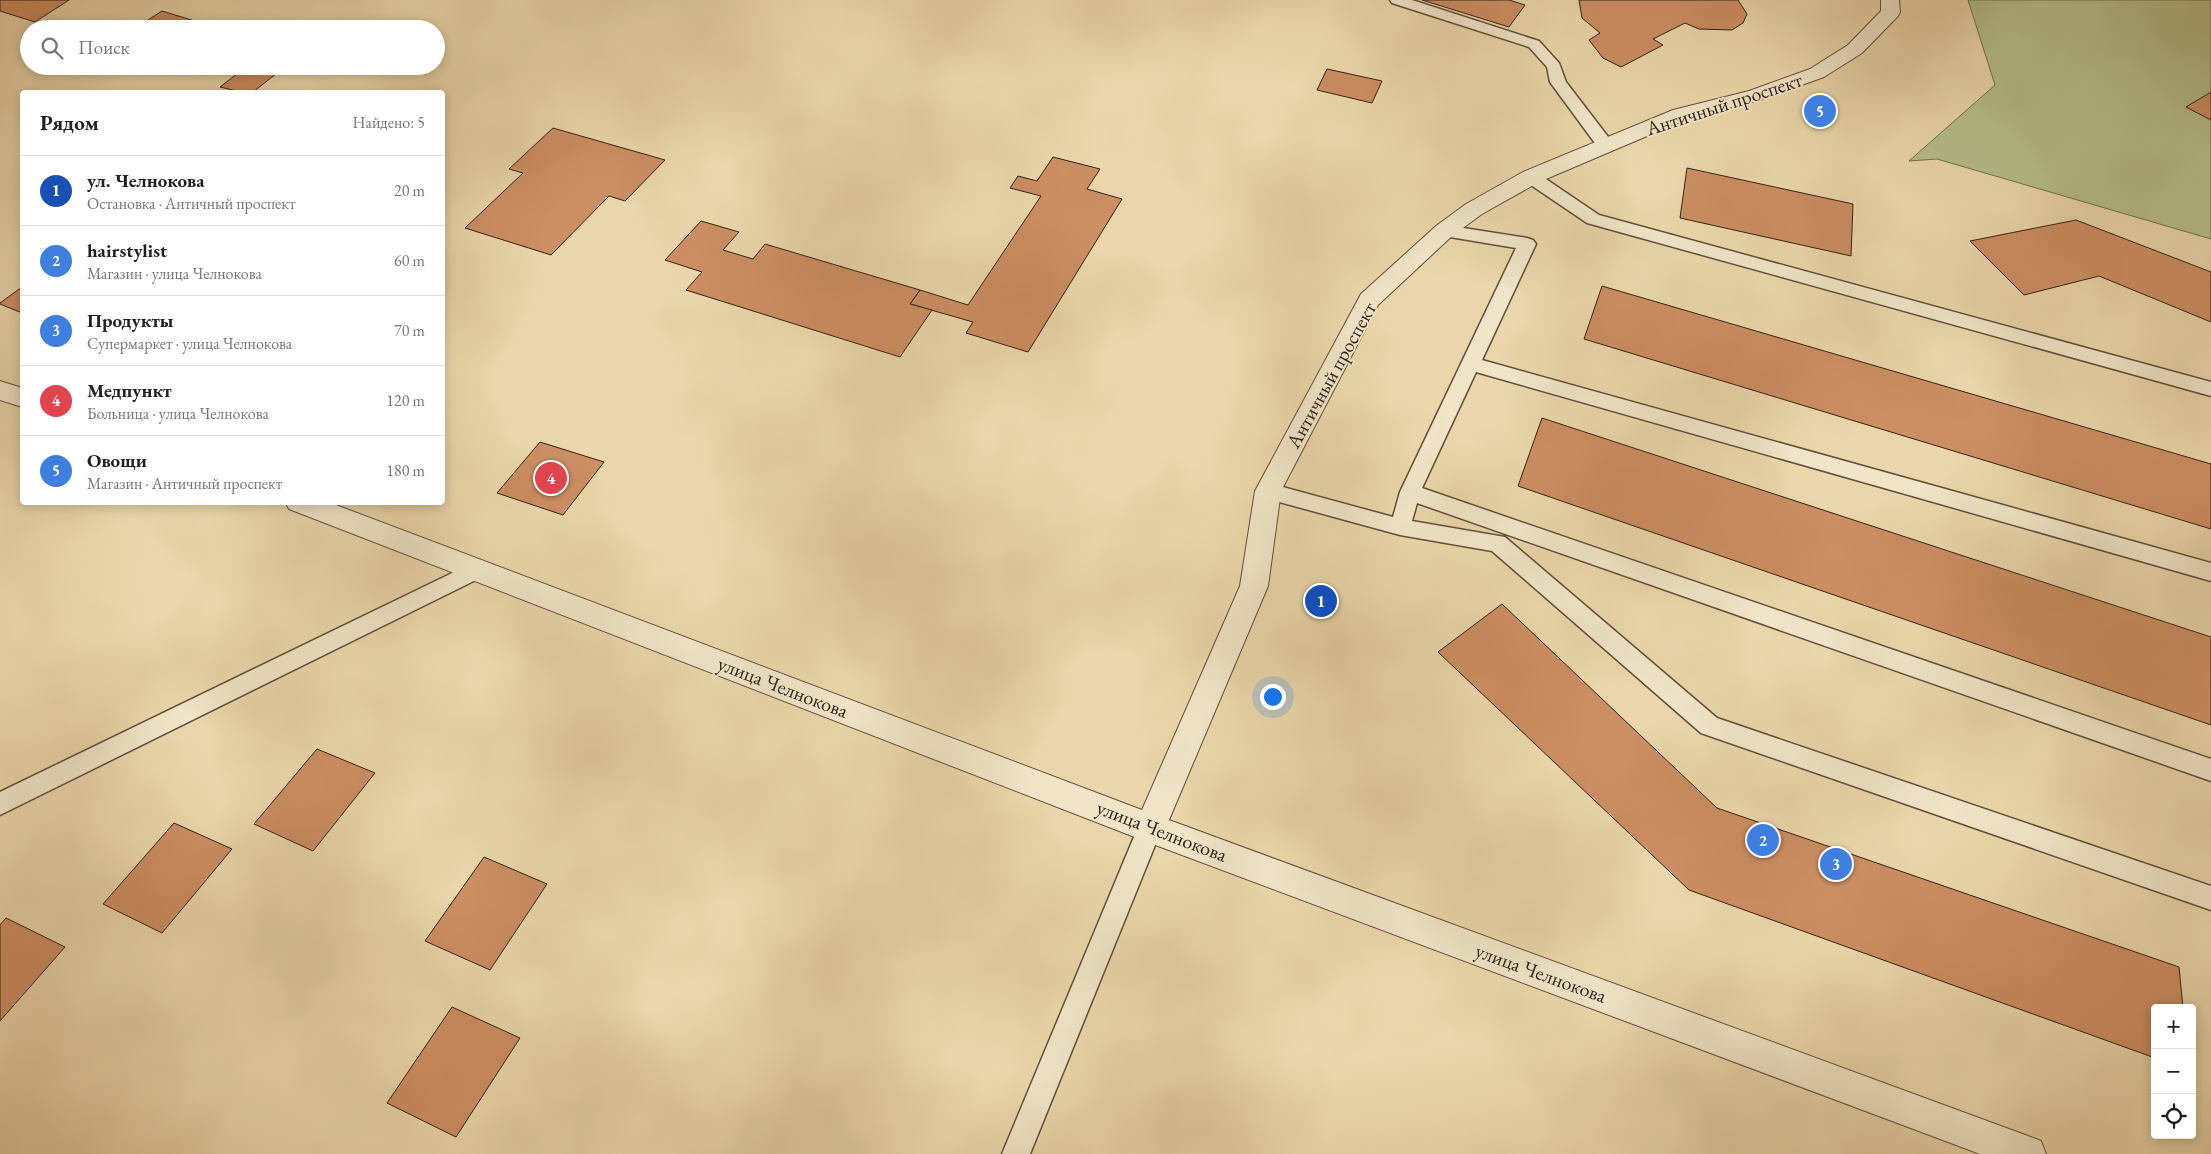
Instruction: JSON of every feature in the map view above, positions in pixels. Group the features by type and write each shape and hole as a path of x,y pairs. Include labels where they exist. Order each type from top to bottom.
{"street":[{"name":"Античный проспект","path":"1150,828 1254,586 1268,491 1369,300 1444,232 1474,209 1531,176 1680,114 1756,95 1817,73 1855,48 1891,12 1890,0"},
{"path":"0,390 20,397"},
{"name":"улица Челнокова","path":"306,505 1150,828 2028,1154"}],"lane":[{"path":"1397,0 1534,44 1554,66 1558,82 1606,146"},
{"path":"1531,176 1593,219 2211,389"},
{"path":"1400,527 1410,492 1527,244 1444,232"},
{"path":"1471,364 2211,572"},
{"path":"1268,491 1400,527 1498,543 1709,726 2211,898"},
{"path":"1410,492 2211,770"},
{"path":"0,804 477,570"},
{"path":"1016,1154 1150,828"}],"green space":[{"path":"1968,0 2211,0 2211,239 1937,159 1909,161 1995,85"}],"building":[{"path":"0,0 69,0 38,20 29,20 0,11"},
{"path":"1422,0 1509,0 1525,5 1509,27"},
{"path":"1579,0 1738,0 1747,14 1743,23 1732,30 1699,29 1685,23 1653,39 1663,45 1621,67 1603,58 1589,40 1600,33 1582,18"},
{"path":"162,11 192,20 148,20"},
{"path":"1327,69 1382,81 1372,103 1317,90"},
{"path":"235,75 275,75 256,90 233,90 220,87"},
{"path":"2211,92 2211,120 2186,107"},
{"path":"553,128 665,160 625,201 609,196 551,255 465,228 523,173 509,169"},
{"path":"1053,157 1100,169 1087,189 1122,199 1028,352 966,333 973,322 910,304 920,290 968,305 1041,196 1010,188 1018,176 1037,181"},
{"path":"1687,168 1853,204 1851,256 1680,218"},
{"path":"2076,220 2211,272 2211,322 2099,276 2024,295 1970,241"},
{"path":"701,221 739,232 723,250 753,259 765,244 920,290 910,304 932,310 900,357 686,290 702,272 665,260"},
{"path":"1602,286 2211,464 2211,529 1584,339"},
{"path":"20,288 20,312 0,303"},
{"path":"1542,418 2211,637 2211,725 1518,486"},
{"path":"540,442 604,462 563,515 497,493"},
{"path":"1502,604 1717,808 2179,967 2183,1004 2151,1004 2151,1057 1689,890 1438,652"},
{"path":"317,749 375,773 313,851 254,824"},
{"path":"174,823 232,849 162,933 103,904"},
{"path":"484,857 547,884 490,970 425,941"},
{"path":"6,918 65,947 0,1021 0,925"},
{"path":"452,1007 520,1038 456,1137 387,1103"}],"place":[{"name":"Овощи","path":"1820,111"},
{"name":"Медпункт","path":"551,478"},
{"name":"ул. Челнокова","path":"1321,601"},
{"name":"hairstylist","path":"1763,840"},
{"name":"Продукты","path":"1836,864"}]}
